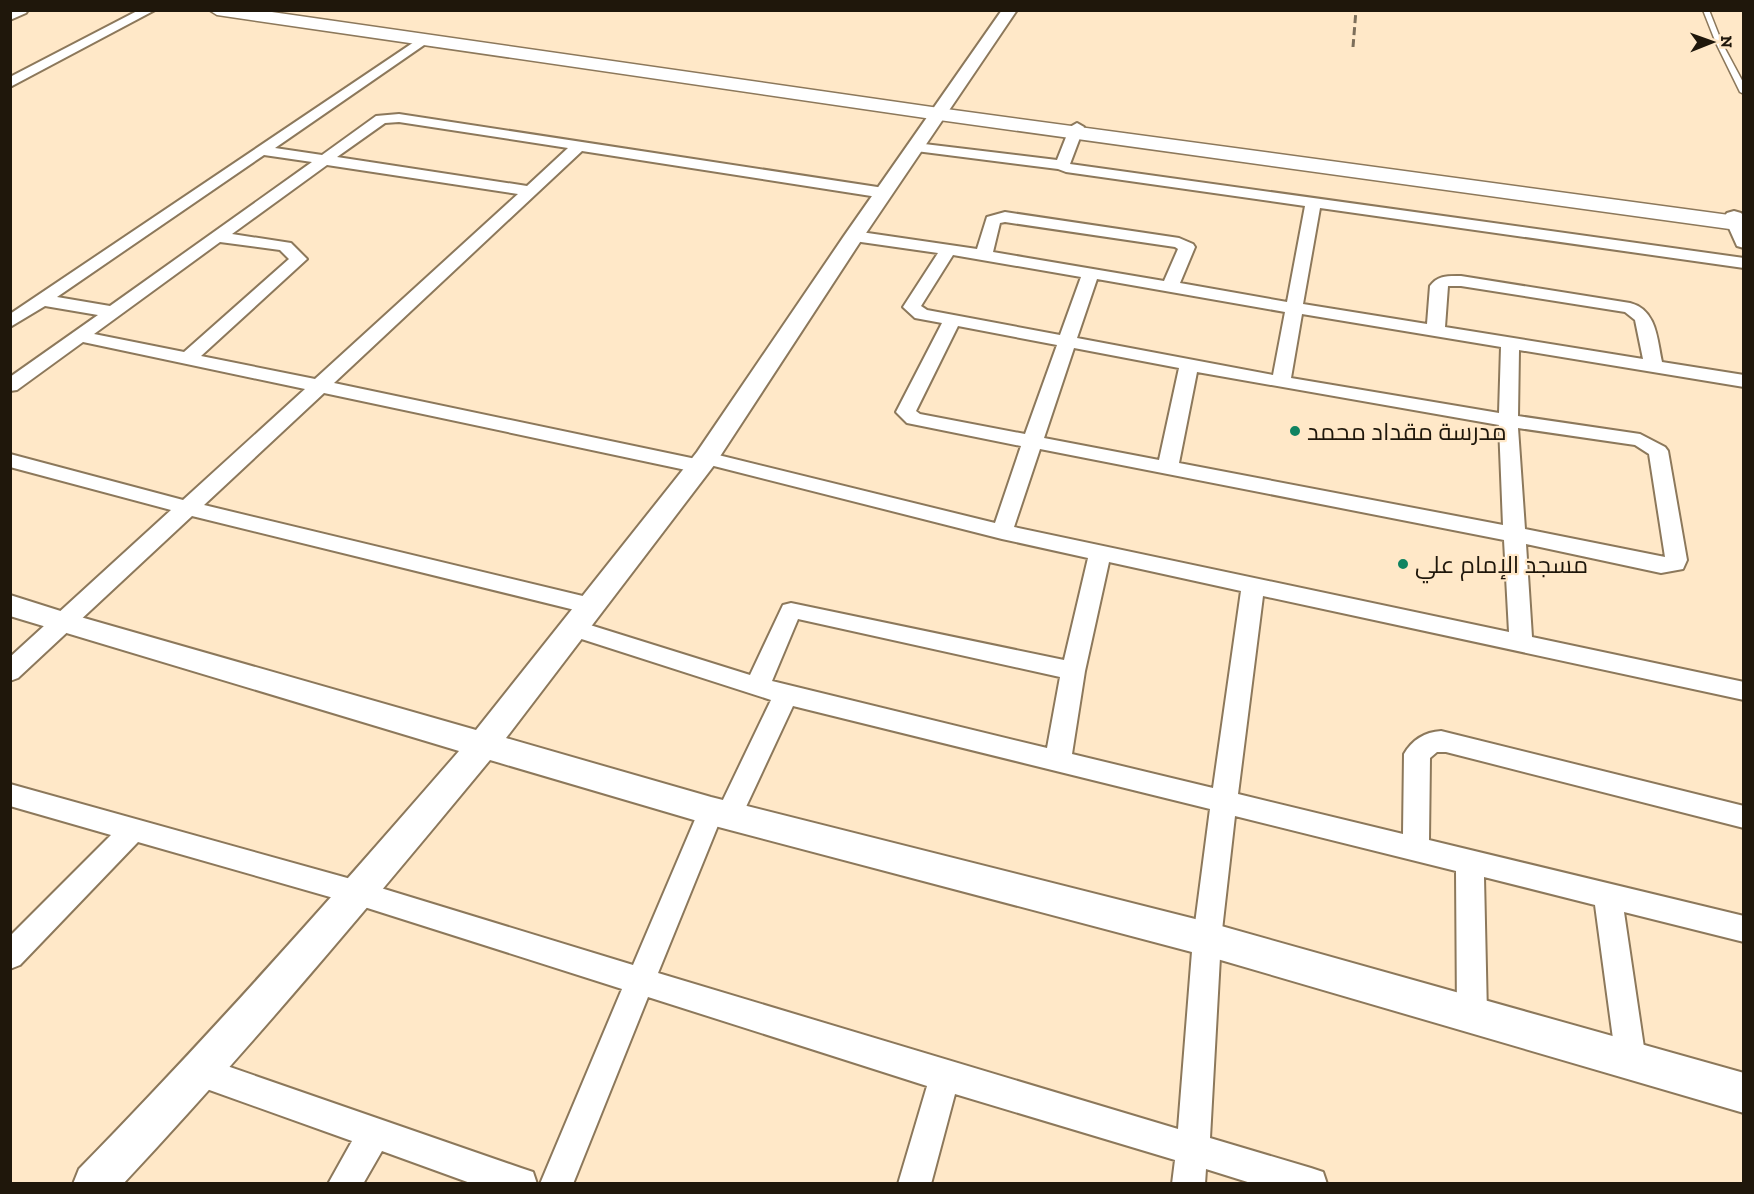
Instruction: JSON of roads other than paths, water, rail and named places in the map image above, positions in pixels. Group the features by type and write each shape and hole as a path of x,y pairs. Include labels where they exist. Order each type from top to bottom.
{"main road":[{"path":"217,10 1740,225"},
{"path":"248,10 940,112"}],"street":[{"path":"10,16 22,10"},
{"path":"10,83 149,10"},
{"path":"94,1184 201,1072 358,893 483,745 703,462 854,236 1010,10"},
{"path":"10,322 423,40"},
{"path":"10,386 375,121 389,118 884,193"},
{"path":"1062,165 1076,130"},
{"path":"10,672 579,146"},
{"path":"916,147 1062,165 1066,168 1743,263"},
{"path":"261,150 530,191"},
{"path":"1281,382 1313,202"},
{"path":"984,255 993,220 1005,217 1179,243 1187,247 1170,287"},
{"path":"854,236 1091,272 1294,308 1743,381"},
{"path":"188,358 299,259 285,246 218,237"},
{"path":"948,250 912,307 921,314 1281,382 1508,421 1640,440 1652,445 1658,451 1675,564 1661,565 908,416 906,412 952,321"},
{"path":"1002,532 1019,488 1033,440 1091,272"},
{"path":"1436,331 1438,286 1444,281 1461,281 1630,308 1644,319 1654,366"},
{"path":"42,300 113,312"},
{"path":"80,336 703,462 1002,532 1743,691"},
{"path":"1510,343 1508,421 1521,643"},
{"path":"1168,466 1189,364"},
{"path":"10,460 582,617 757,687 786,695 1224,800 1743,929"},
{"path":"1059,760 1073,671 1100,553"},
{"path":"1188,1184 1193,1149 1207,939 1253,585"},
{"path":"10,605 64,623 720,813 1207,939 1743,1093"},
{"path":"757,687 791,611 1073,671"},
{"path":"556,1184 639,980 720,813 753,760 786,695"},
{"path":"1416,848 1417,754 1425,745 1434,741 1743,817"},
{"path":"10,795 358,893 945,1076 1311,1184"},
{"path":"10,956 132,831"},
{"path":"1470,861 1472,1015"},
{"path":"1608,895 1631,1061"},
{"path":"201,1072 521,1184"},
{"path":"914,1184 945,1076"},
{"path":"344,1184 375,1132"}],"lane":[{"path":"1707,10 1719,43 1743,92"}],"railway":[{"path":"1353,47 1356,10"}],"place":[{"name":"مدرسة مقداد محمد","path":"1295,431"},
{"name":"مسجد الإمام علي","path":"1403,564"}]}
